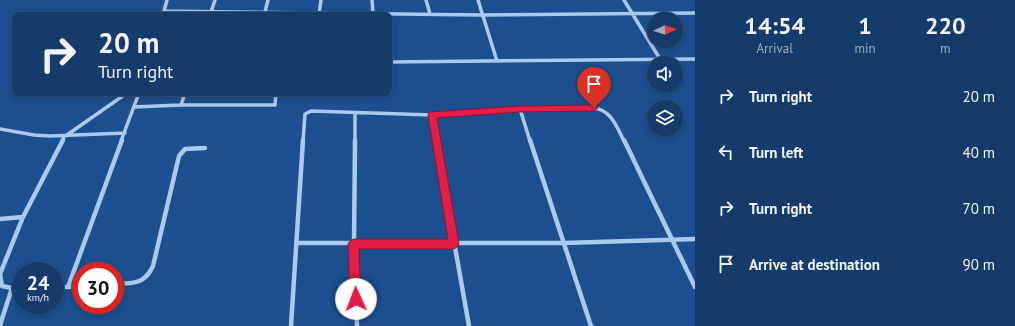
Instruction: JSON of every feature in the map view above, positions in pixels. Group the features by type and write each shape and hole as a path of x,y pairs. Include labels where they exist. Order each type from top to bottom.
{"street":[{"path":"163,12 167,0"},
{"path":"211,12 215,0"},
{"path":"266,12 268,0"},
{"path":"319,12 321,0"},
{"path":"372,0 373,12"},
{"path":"426,0 430,14"},
{"path":"478,0 497,61"},
{"path":"624,0 658,56"},
{"path":"392,14 482,15 695,13"},
{"path":"392,62 647,59"},
{"path":"683,59 695,59"},
{"path":"0,324 12,288 1,287 0,274 23,217 64,137 123,96"},
{"path":"68,286 138,96"},
{"path":"181,105 184,96"},
{"path":"134,107 181,105 275,105 276,96"},
{"path":"520,109 591,326"},
{"path":"291,326 305,114 311,111 355,114 432,115 520,109 602,109 614,120 695,287"},
{"path":"355,114 354,244 357,326"},
{"path":"432,115 469,326"},
{"path":"0,129 15,130 32,136 64,137 125,132"},
{"path":"124,283 143,280 149,275 153,266 179,156 185,149 205,148"},
{"path":"0,219 23,217"},
{"path":"297,243 564,243 695,239"},
{"path":"64,286 72,286"}],"route":[{"path":"356,299 354,244 454,244 432,115 520,109 594,108"}]}
